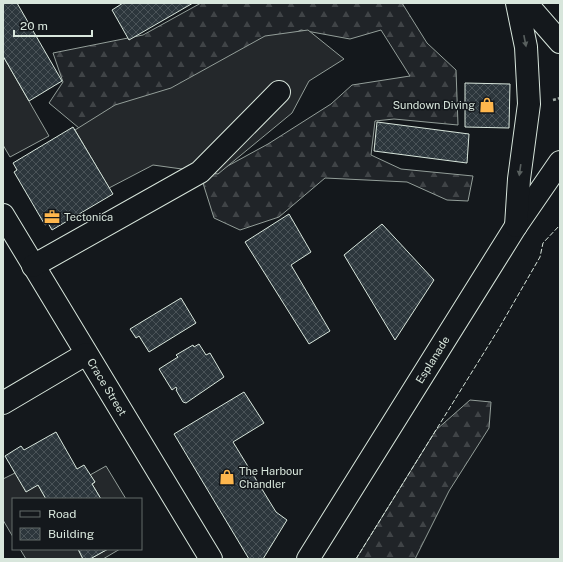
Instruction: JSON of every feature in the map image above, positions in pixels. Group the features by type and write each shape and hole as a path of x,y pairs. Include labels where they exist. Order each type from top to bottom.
{"street":[{"path":"516,226 519,180 529,104 526,47 517,3"},
{"path":"526,3 560,42"},
{"path":"33,266 200,172 280,92"},
{"name":"Esplanade","path":"308,559 516,226 560,162"},
{"name":"Crace Street","path":"3,215 211,559"},
{"path":"3,403 86,354"}],"green space":[{"path":"201,3 402,3 427,43 456,70 458,125 394,119 375,121 371,155 401,169 473,176 468,201 447,200 407,182 325,178 279,217 240,230 214,218 202,180 268,144 331,104 352,85 410,76 381,30 350,39 301,30 245,59 79,128 49,103 63,82 53,53 143,35"},
{"path":"470,400 491,402 489,428 449,491 415,559 356,559 436,430"}],"shaded area":[{"path":"308,30 344,59 309,81 292,113 218,174 153,165 109,188 75,130 115,105 171,88 265,36"},
{"path":"3,56 49,136 10,157 3,145"},
{"path":"106,466 125,498 100,498 92,484 95,482 90,475"},
{"path":"15,473 38,485 45,498 12,498 12,535 3,520 3,479"},
{"path":"21,550 78,550 83,559 26,559"},
{"path":"106,550 118,550 103,559 90,559"}],"building":[{"path":"3,3 17,3 62,81 29,101 3,56"},
{"path":"123,3 193,3 129,40 112,10"},
{"name":"Sundown Diving","path":"465,83 510,84 509,128 465,127"},
{"path":"377,122 469,134 467,163 374,151"},
{"path":"73,127 113,194 52,230 48,223 45,225 14,172 17,170 13,163"},
{"path":"289,214 311,252 291,265 330,331 309,344 245,242"},
{"path":"382,224 434,280 395,340 344,255"},
{"path":"181,298 196,323 149,352 139,336 136,338 130,329"},
{"path":"199,344 206,355 210,353 224,377 186,403 183,402 176,390 176,387 172,390 159,369 178,357 176,355 193,345 194,347"},
{"name":"The Harbour Chandler","path":"244,392 264,423 233,442 276,512 287,520 263,559 249,559 174,434"},
{"path":"56,432 77,469 84,465 95,482 92,484 100,498 45,498 38,485 26,492 5,456 21,446 24,450"},
{"path":"78,550 106,550 90,559 83,559"}],"fence":[{"path":"356,559 498,330 540,257 543,243 560,225"}],"place":[{"name":"Sundown Diving","path":"487,105"},
{"name":"Tectonica","path":"52,217"},
{"name":"The Harbour Chandler","path":"227,477"}]}
